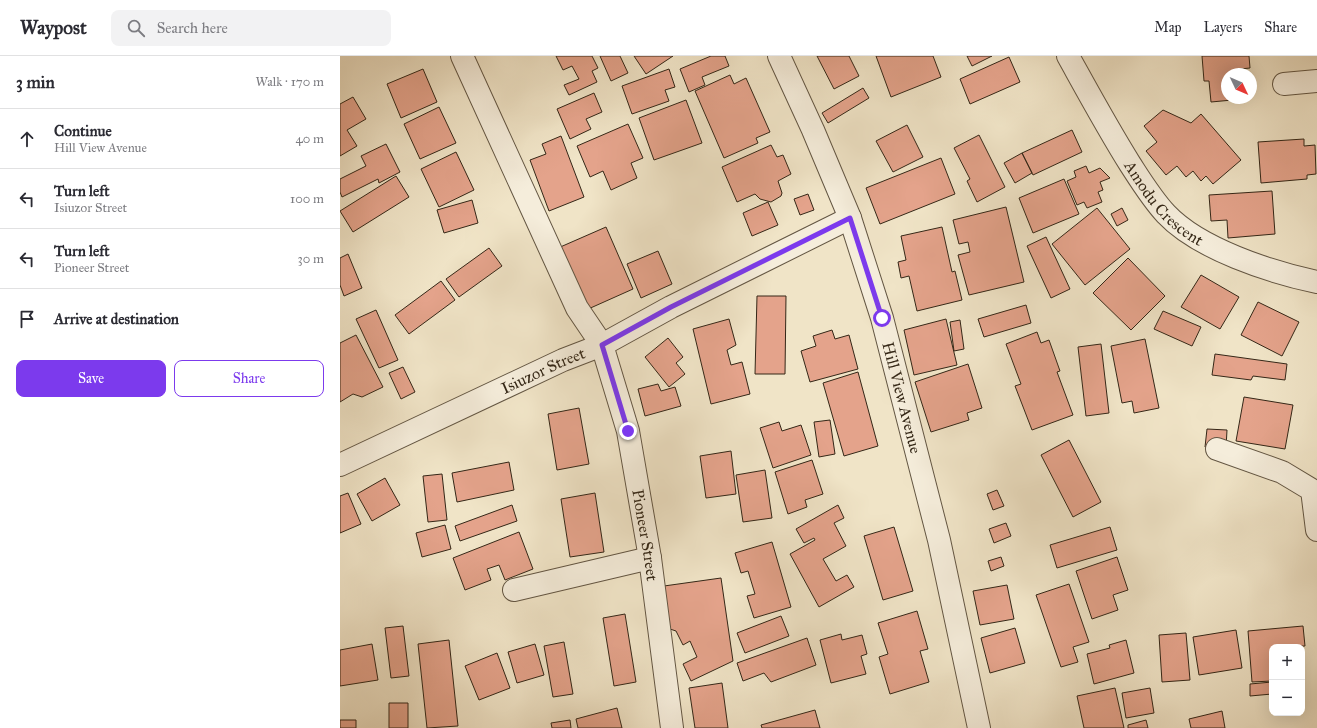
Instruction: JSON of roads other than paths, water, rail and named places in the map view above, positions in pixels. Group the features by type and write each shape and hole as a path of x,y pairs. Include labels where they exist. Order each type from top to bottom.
{"street":[{"name":"Pioneer Street","path":"462,56 577,308 602,345 628,431 650,558 672,728"},
{"name":"Hill View Avenue","path":"779,56 813,130 850,218 882,318 939,540 979,728"},
{"name":"Amodu Crescent","path":"1068,56 1119,146 1145,187 1166,214 1186,231 1235,258 1301,279 1317,282"},
{"path":"1284,84 1317,81"},
{"name":"Isiuzor Street","path":"340,465 563,360 602,345 671,307 850,218"},
{"path":"1217,449 1282,472 1312,490 1317,530"},
{"path":"514,590 650,558"}]}
